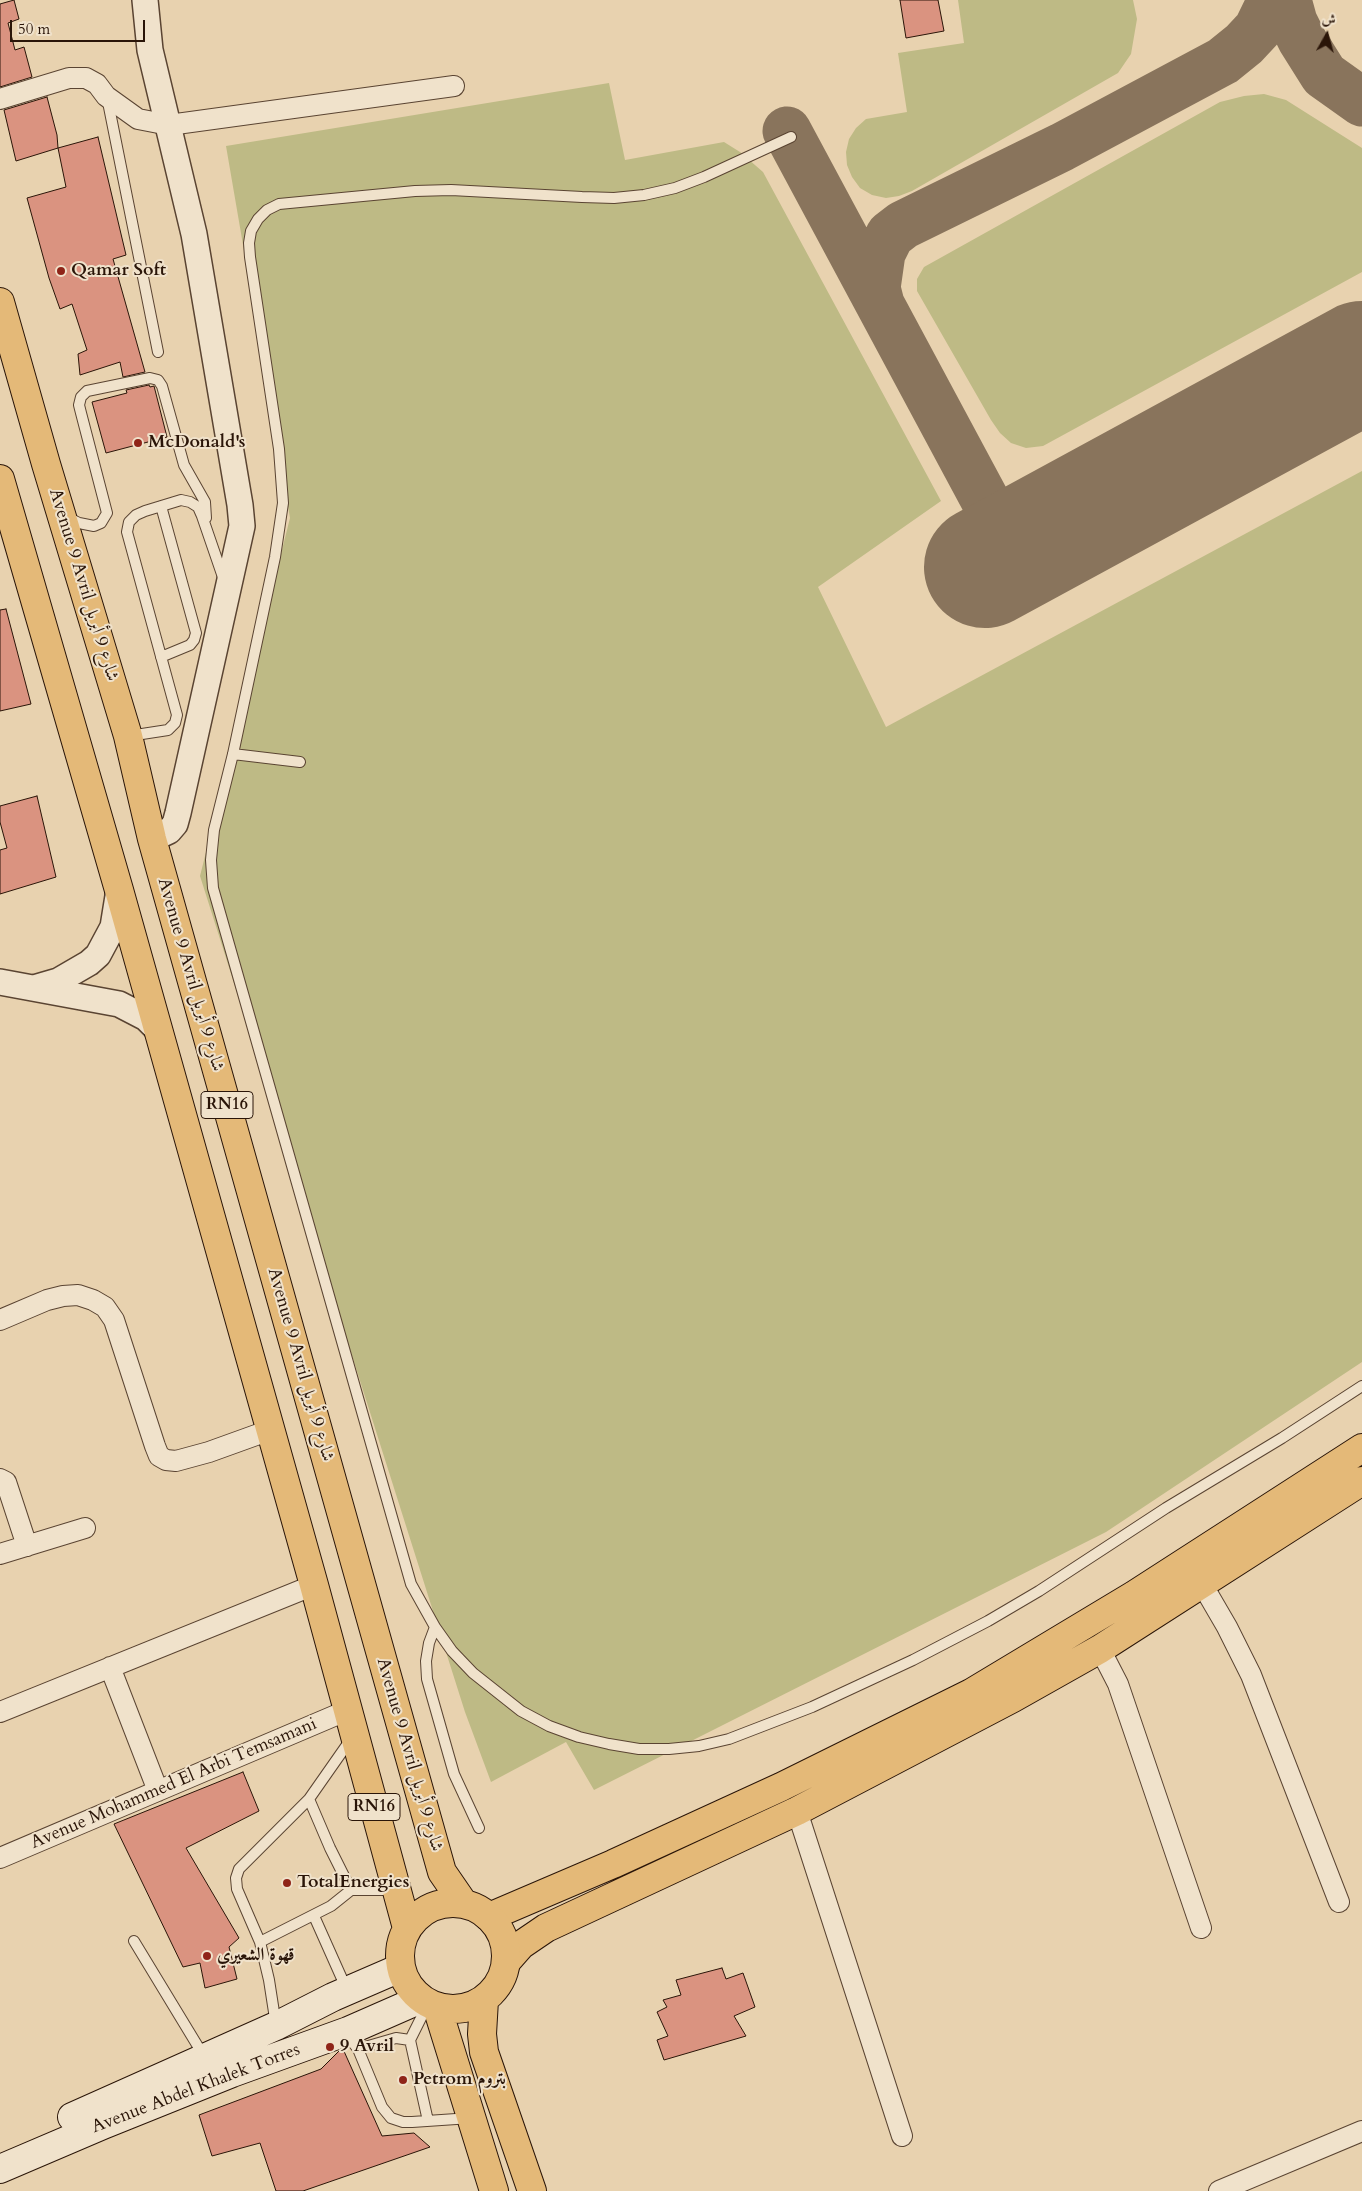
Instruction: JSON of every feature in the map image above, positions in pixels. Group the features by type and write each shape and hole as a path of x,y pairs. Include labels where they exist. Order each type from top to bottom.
{"main road":[{"name":"Avenue 9 Avril شارع 9 أبريل","path":"0,302 46,464 128,736 152,839 442,1872 464,1904"},
{"name":"RN16","path":"0,479 119,890 314,1585 407,1928"},
{"path":"489,1916 614,1864 781,1787 971,1693 1134,1595 1362,1448"},
{"path":"506,1962 521,1945 546,1928 796,1811 944,1735 1100,1648 1362,1481"},
{"path":"447,1903 464,1904 477,1908 489,1916 500,1930 506,1945 506,1962 503,1977 495,1990 484,2000 469,2007 453,2010 428,2003 408,1985 400,1968 399,1954 407,1928 418,1916 431,1907 447,1903"},
{"name":"Avenue Abdel Khalek Torres","path":"0,2149 276,2026 400,1968"},
{"path":"484,2000 482,2034 484,2052 532,2191"},
{"path":"428,2003 471,2118 494,2191"},
{"name":"Avenue Abdel Khalek Torres","path":"0,2169 232,2072 351,2040 428,2003"}],"street":[{"path":"144,0 150,50 194,234 242,526 175,824 169,832 152,839"},
{"path":"0,99 69,78 86,78 98,84 106,96 138,119 168,125 454,86"},
{"path":"32,988 58,980 89,963 98,955 113,927 119,890"},
{"path":"0,982 119,1004 146,1018 158,1030"},
{"path":"0,1320 47,1300 63,1296 78,1295 93,1300 105,1307 114,1320 155,1446 159,1456 166,1460 176,1460 208,1452 270,1430"},
{"path":"0,1479 6,1482 27,1546"},
{"path":"0,1554 85,1528"},
{"path":"1202,1584 1227,1626 1251,1675 1339,1902"},
{"path":"0,1712 314,1585"},
{"path":"1100,1648 1118,1684 1201,1928"},
{"path":"110,1667 158,1791"},
{"name":"Avenue Mohammed El Arbi Temsamani","path":"0,1858 158,1791 351,1722"},
{"path":"796,1811 902,2136"},
{"path":"1219,2191 1362,2131"}],"lane":[{"path":"106,96 158,352"},
{"path":"791,138 704,178 675,188 644,195 614,198 451,190 415,191 279,204 267,210 258,219 251,231 248,243 280,458 283,503 279,539 233,754 214,830 211,860 213,888 411,1584 435,1627 473,1673 521,1711 549,1726 578,1737 639,1749 699,1746 729,1739 864,1684 988,1621 1362,1386"},
{"path":"62,514 80,524 94,526 101,523 107,513 79,405 81,397 87,391 150,378 158,380 162,386 182,460 205,502 205,522"},
{"path":"128,736 168,730 175,723 177,715 127,532 129,522 136,515 161,506 181,500 190,502 198,507 231,581"},
{"path":"161,506 196,633 190,645 161,657"},
{"path":"233,754 300,762"},
{"path":"435,1627 429,1643 426,1661 427,1679 454,1774 480,1828"},
{"path":"276,2026 270,1980 260,1942 237,1889 236,1878 239,1868 309,1799 351,1722"},
{"path":"309,1799 351,1890"},
{"path":"260,1942 314,1916 331,1906 351,1890 396,1890"},
{"path":"314,1916 348,1991"},
{"path":"134,1941 205,2058"},
{"path":"428,2003 410,2040 428,2121"},
{"path":"410,2040 396,2038 351,2040 386,2113 392,2118 403,2122 471,2118"}],"shaded area":[{"path":"958,0 1133,0 1137,19 1131,54 1118,73 912,191 886,198 872,195 860,188 852,177 847,165 846,152 849,139 856,128 866,119 907,112 898,53 964,43"},
{"path":"609,83 625,160 724,142 740,152 763,172 941,501 818,587 886,727 1362,471 1362,1362 1106,1532 594,1790 566,1742 491,1782 465,1712 200,876 290,518 226,146"},
{"path":"1264,94 1286,100 1362,148 1362,272 1043,446 1026,448 1011,443 1000,433 991,420 917,291 917,279 924,267 1220,102 1244,96"}],"building":[{"path":"14,0 19,19 8,23 15,50 24,47 32,77 0,87 0,4"},
{"path":"900,0 938,0 944,31 906,38"},
{"path":"47,97 57,135 58,148 16,161 4,110"},
{"path":"98,137 126,255 113,259 145,372 123,377 120,362 80,375 78,354 87,350 72,304 60,309 49,278 27,198 66,187 58,148"},
{"path":"149,385 150,387 154,386 167,437 106,453 92,402 127,393 126,390"},
{"path":"6,609 31,704 0,711 0,610"},
{"path":"37,796 56,877 0,894 0,850 7,848 0,822 0,806"},
{"path":"243,1772 259,1811 186,1848 239,1938 229,1947 237,1979 205,1988 200,1963 183,1967 114,1824"},
{"path":"722,1968 726,1979 743,1973 755,2007 734,2016 746,2036 664,2060 657,2040 668,2036 657,2012 667,2007 663,2000 681,1995 676,1980"},
{"path":"343,2049 382,2136 414,2133 430,2147 303,2191 276,2191 260,2143 212,2156 199,2115 321,2069"}],"taxiway":[{"path":"880,304 876,288 881,253 890,235 903,225 1062,147 1223,61 1244,44 1258,29 1272,0"},
{"path":"1287,0 1293,22 1324,75 1362,102"},
{"path":"787,131 1013,552"}],"runway":[{"path":"985,567 1362,362"}],"place":[{"name":"Qamar Soft","path":"61,271"},
{"name":"McDonald's","path":"138,443"},
{"name":"TotalEnergies","path":"287,1883"},
{"name":"قهوة الشعيري","path":"207,1956"},
{"name":"9 Avril","path":"330,2047"},
{"name":"Petrom بتروم","path":"403,2080"}]}
